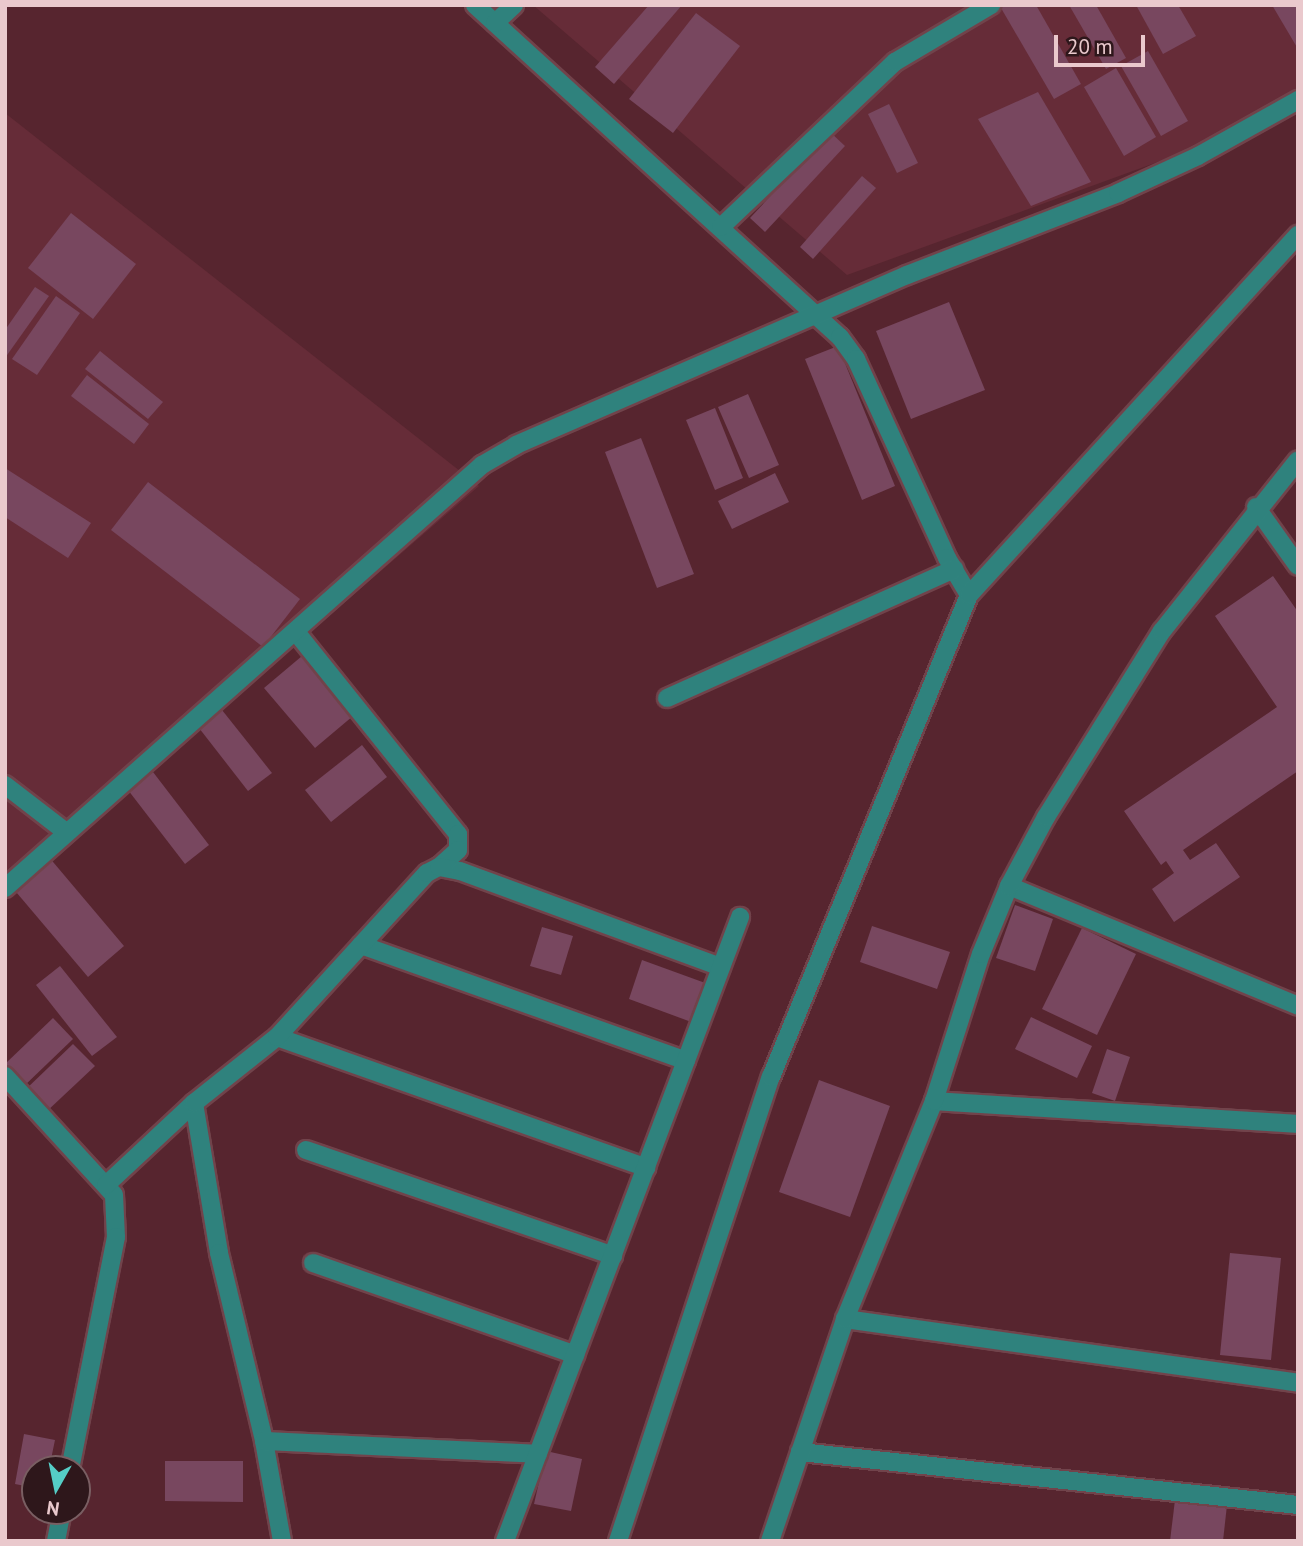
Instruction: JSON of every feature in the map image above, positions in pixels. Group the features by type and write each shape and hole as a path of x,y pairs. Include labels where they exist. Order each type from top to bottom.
{"street":[{"path":"475,5 820,316 856,359 954,569 969,595"},
{"path":"495,23 514,5"},
{"path":"721,227 895,62 991,5"},
{"path":"5,888 482,465 516,445 820,316 907,275 1118,193 1198,156 1298,100"},
{"path":"618,1541 771,1077 969,595 1298,235"},
{"path":"770,1541 845,1319 934,1101 981,954 1009,886 1046,817 1162,631 1256,507 1298,460"},
{"path":"1256,507 1298,566"},
{"path":"667,698 954,569"},
{"path":"107,1185 194,1103 277,1037 427,873 439,867 458,850 458,834 296,632"},
{"path":"5,785 67,833"},
{"path":"439,867 460,871 721,967"},
{"path":"1009,886 1298,1006"},
{"path":"505,1541 740,917"},
{"path":"361,945 686,1061"},
{"path":"277,1037 646,1168"},
{"path":"5,1076 114,1195 116,1237 73,1455"},
{"path":"934,1101 1298,1124"},
{"path":"194,1103 219,1253 264,1441 282,1541"},
{"path":"306,1150 613,1256"},
{"path":"313,1263 575,1355"},
{"path":"845,1319 1298,1383"},
{"path":"264,1441 538,1454"},
{"path":"800,1452 1298,1505"}],"shaded area":[{"path":"533,5 1298,5 1298,93 1240,132 847,275"},
{"path":"5,113 479,486 5,897"}],"building":[{"path":"649,5 682,5 614,84 595,67"},
{"path":"1006,5 1036,5 1081,84 1054,99 1001,8"},
{"path":"1069,5 1096,5 1126,58 1106,69"},
{"path":"1136,5 1178,5 1196,36 1163,54"},
{"path":"1272,5 1298,5 1298,49"},
{"path":"696,13 740,46 673,133 629,99"},
{"path":"1148,51 1188,121 1161,136 1121,66"},
{"path":"1116,68 1156,137 1124,156 1084,87"},
{"path":"1038,92 1091,182 1031,206 978,119"},
{"path":"889,104 918,163 897,173 868,114"},
{"path":"830,132 845,146 765,232 750,218"},
{"path":"862,176 876,188 813,259 800,247"},
{"path":"71,213 136,264 93,319 28,268"},
{"path":"35,287 49,296 5,358 5,330"},
{"path":"56,296 80,313 37,375 12,359"},
{"path":"949,302 985,390 911,419 876,331"},
{"path":"838,346 895,486 862,500 805,359"},
{"path":"100,351 163,402 148,419 85,369"},
{"path":"87,375 149,424 134,444 71,396"},
{"path":"748,394 779,465 749,478 718,407"},
{"path":"715,408 743,478 715,490 686,420"},
{"path":"641,438 694,574 657,588 605,452"},
{"path":"5,468 91,523 68,558 5,517"},
{"path":"775,473 789,502 732,529 718,501"},
{"path":"148,482 300,599 263,647 111,530"},
{"path":"1273,576 1298,612 1298,771 1183,850 1190,860 1216,843 1240,877 1174,922 1152,889 1174,873 1166,861 1161,865 1124,811 1277,707 1215,616"},
{"path":"302,656 353,716 315,748 264,688"},
{"path":"222,710 272,773 248,791 199,728"},
{"path":"362,745 387,777 331,822 305,790"},
{"path":"153,772 209,845 185,864 128,790"},
{"path":"48,856 124,946 88,977 11,886"},
{"path":"1015,905 1053,919 1035,971 996,958"},
{"path":"872,926 950,952 937,989 860,962"},
{"path":"542,927 573,936 561,975 530,966"},
{"path":"1082,928 1136,954 1097,1035 1042,1009"},
{"path":"642,960 708,984 694,1023 629,999"},
{"path":"60,966 117,1037 92,1056 36,985"},
{"path":"1031,1017 1092,1046 1077,1078 1015,1049"},
{"path":"53,1018 73,1039 22,1088 5,1064"},
{"path":"73,1044 95,1066 45,1113 24,1091"},
{"path":"1107,1049 1130,1057 1115,1101 1092,1093"},
{"path":"819,1080 890,1106 850,1217 779,1192"},
{"path":"1230,1253 1281,1258 1271,1360 1220,1355"},
{"path":"24,1434 55,1440 52,1455 21,1455 21,1485 15,1484"},
{"path":"546,1451 582,1459 571,1511 534,1504"},
{"path":"165,1461 243,1461 243,1502 165,1501"},
{"path":"1175,1500 1227,1505 1223,1541 1170,1541"}]}
